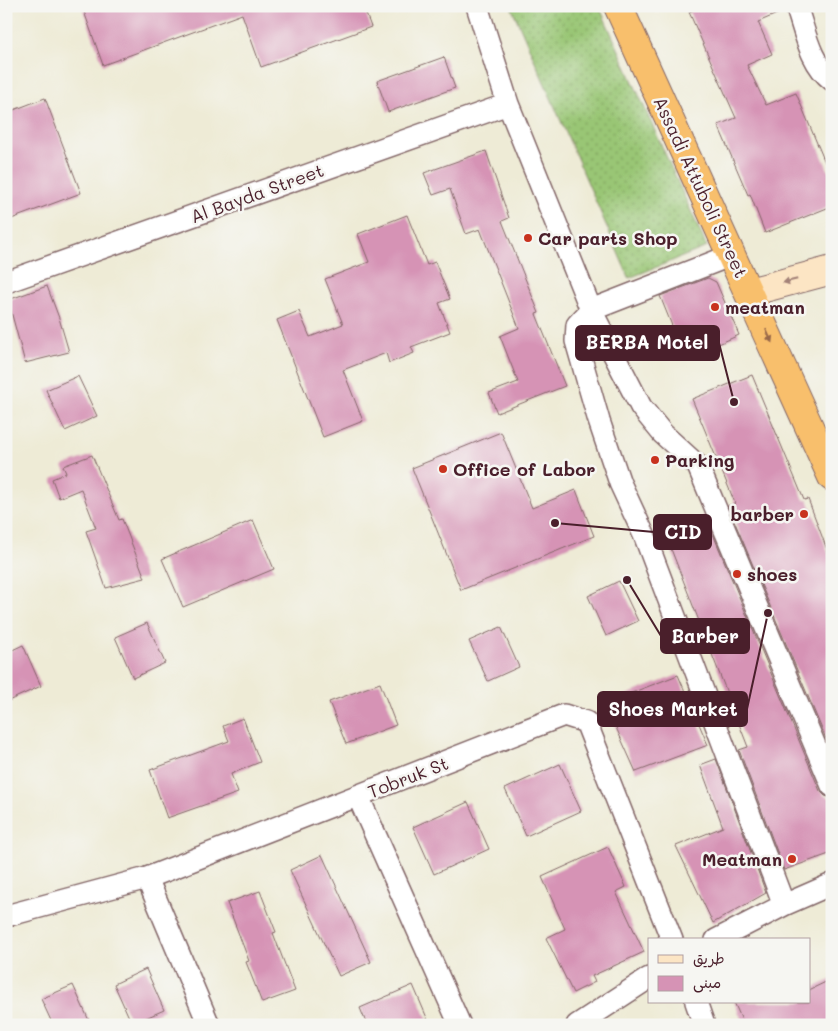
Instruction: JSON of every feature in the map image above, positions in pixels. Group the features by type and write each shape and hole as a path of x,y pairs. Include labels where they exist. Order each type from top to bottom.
{"highway":[{"name":"Assadi Attuboli Street","path":"618,6 832,477"}],"main road":[{"path":"748,292 832,270"}],"street":[{"path":"477,6 508,104 591,310 641,407 663,434 698,466 832,786"},
{"path":"796,6 817,64 824,74 832,80"},
{"name":"Al Bayda Street","path":"6,282 508,104"},
{"path":"732,255 591,310 577,325 576,341 599,421 620,483 645,537 784,905"},
{"name":"Tobruk St","path":"6,916 146,878 564,716 586,722 671,938"},
{"path":"358,796 460,1025"},
{"path":"146,878 209,1025"},
{"path":"720,938 784,905 832,884"},
{"path":"577,1025 648,979"},
{"path":"697,1004 704,1025"}],"green space":[{"path":"511,6 599,6 707,247 629,278"}],"building":[{"path":"82,6 363,6 371,27 261,67 242,14 103,65"},
{"path":"702,6 784,6 784,11 758,22 772,54 747,65 766,105 796,93 832,179 832,206 765,233 750,194 748,195 718,125 736,118 689,12"},
{"path":"444,57 455,88 388,112 377,81"},
{"path":"45,98 81,193 6,221 6,113"},
{"path":"486,151 509,218 502,221 539,313 536,314 565,386 497,413 489,393 518,382 500,336 519,328 480,229 466,234 450,189 433,195 424,173"},
{"path":"407,215 427,265 435,262 450,299 439,303 450,332 411,347 414,353 389,363 386,353 343,370 363,421 323,437 277,320 299,311 310,337 343,324 325,279 369,262 358,234"},
{"path":"708,278 716,282 739,335 714,346 708,331 679,343 660,296"},
{"path":"47,286 69,352 25,363 8,300"},
{"path":"752,375 804,500 808,499 832,563 832,753 728,506 735,503 692,399"},
{"path":"78,376 97,416 65,431 46,390"},
{"path":"501,432 532,508 576,490 594,536 461,590 412,468"},
{"path":"92,455 119,520 122,519 145,578 106,588 86,531 96,528 81,489 59,498 52,479 66,473 63,466"},
{"path":"705,515 820,791 825,796 832,798 832,853 784,870 739,750 748,747 664,531"},
{"path":"253,520 274,569 183,607 162,559"},
{"path":"619,581 638,621 606,636 588,596"},
{"path":"147,623 165,663 133,678 115,637"},
{"path":"501,627 519,667 488,681 469,641"},
{"path":"23,645 41,686 6,702 6,653"},
{"path":"678,675 708,745 636,772 605,703"},
{"path":"380,683 396,725 346,744 329,702"},
{"path":"243,718 260,762 231,774 238,793 167,818 150,770 229,741 223,726"},
{"path":"716,759 766,893 713,923 676,846 723,827 700,765"},
{"path":"560,764 581,811 526,836 505,789"},
{"path":"468,802 489,849 434,874 413,827"},
{"path":"608,847 626,887 616,892 644,952 592,976 595,982 573,993 546,938 565,929 542,877"},
{"path":"322,855 371,962 339,976 290,870"},
{"path":"260,891 276,932 273,933 295,991 262,1003 246,962 249,961 227,903"},
{"path":"146,969 164,1010 132,1024 114,984"},
{"path":"832,979 832,1025 744,1025 735,1004 810,1004 810,990"},
{"path":"73,985 91,1025 53,1025 41,999"},
{"path":"413,985 430,1025 367,1025 360,1008"}],"place":[{"name":"Car parts Shop","path":"528,238"},
{"name":"meatman","path":"715,307"},
{"name":"BERBA Motel","path":"734,402"},
{"name":"Parking","path":"655,460"},
{"name":"Office of Labor","path":"443,469"},
{"name":"barber","path":"804,514"},
{"name":"CID","path":"555,523"},
{"name":"shoes","path":"737,574"},
{"name":"Barber","path":"627,580"},
{"name":"Shoes Market","path":"768,613"},
{"name":"Meatman","path":"792,859"}]}
